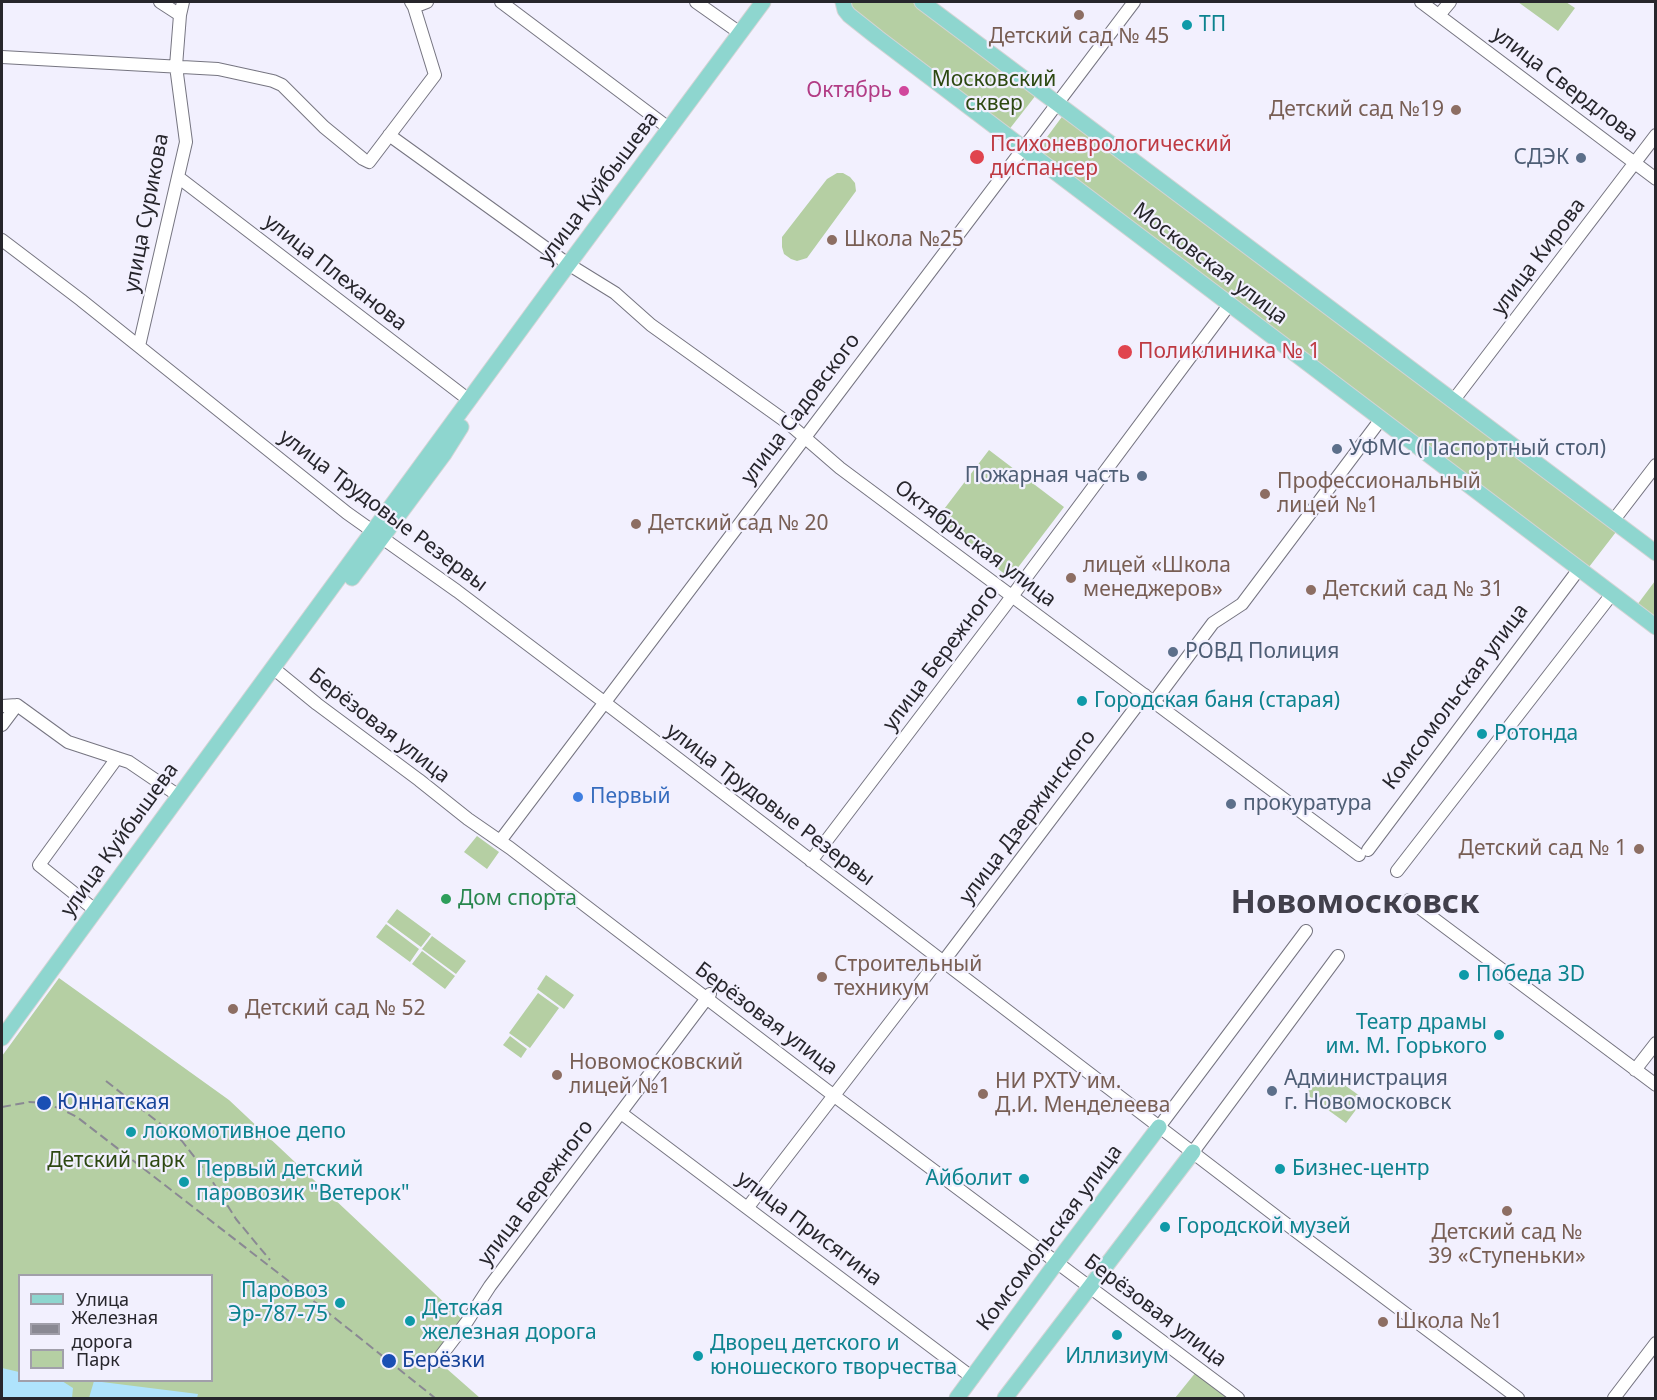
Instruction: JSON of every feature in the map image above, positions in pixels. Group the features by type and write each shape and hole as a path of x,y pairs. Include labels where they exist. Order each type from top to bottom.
{"main road":[{"name":"улица Куйбышева","path":"2,1038 273,668 308,639 469,400 763,2"},
{"name":"Московская улица","path":"843,2 845,10 855,21 1656,627"},
{"name":"Московская улица","path":"922,2 1656,553"},
{"path":"377,535 444,454 465,421 492,368"},
{"name":"Комсомольская улица","path":"957,1398 1160,1127"},
{"path":"1005,1398 1193,1152"}],"street":[{"path":"160,2 180,15"},
{"name":"улица Сурикова","path":"139,346 186,142 176,66 183,2"},
{"path":"2,57 218,69 278,83 324,127 369,162 435,75 412,4 427,2"},
{"path":"501,2 670,129"},
{"path":"696,2 740,33"},
{"name":"улица Садовского","path":"500,841 1134,2"},
{"name":"улица Свердлова","path":"1421,2 1656,179"},
{"path":"1440,15 1450,2"},
{"name":"Октябрьская улица","path":"389,135 568,264 615,293 651,325 788,423 840,468 1149,698 1363,853"},
{"name":"улица Кирова","path":"1453,401 1656,135"},
{"name":"улица Плеханова","path":"178,177 469,400"},
{"name":"улица Трудовые Резервы","path":"2,240 139,346 347,513 457,591 604,702 1518,1398"},
{"name":"улица Бережного","path":"811,861 1230,305"},
{"name":"улица Дзержинского","path":"748,1207 833,1095 1149,698 1213,623 1242,604 1381,419"},
{"path":"1613,521 1656,465"},
{"name":"Комсомольская улица","path":"1363,853 1579,568"},
{"path":"1397,872 1612,594"},
{"name":"Берёзовая улица","path":"273,668 473,823 709,996 833,1095 1238,1398"},
{"path":"2,706 16,705 68,742 129,762 179,796"},
{"path":"2,725 16,705"},
{"path":"95,910 39,865 117,758"},
{"path":"1409,900 1656,1085"},
{"name":"Комсомольская улица","path":"1160,1127 1306,932"},
{"path":"1193,1152 1338,956"},
{"name":"улица Бережного","path":"437,1361 490,1286 709,996"},
{"path":"1635,1070 1656,1043"},
{"name":"улица Присягина","path":"621,1113 973,1378"},
{"path":"1614,1398 1656,1343"}],"green space":[{"name":"Московский сквер","path":"848,2 912,2 1036,95 1008,131 851,12"},
{"path":"1518,2 1566,2 1575,8 1558,31"},
{"name":"Московский сквер","path":"1064,114 1616,532 1589,567 1036,152"},
{"path":"837,173 850,177 855,183 856,191 807,258 797,261 791,259 784,254 782,237 827,179"},
{"path":"989,450 1064,507 1010,578 935,521"},
{"path":"1655,581 1655,619 1637,605"},
{"path":"477,836 499,852 487,869 464,852"},
{"path":"397,909 431,934 421,947 387,922"},
{"path":"386,924 419,949 410,962 376,937"},
{"path":"432,936 466,961 456,974 422,949"},
{"path":"422,951 455,976 445,989 412,964"},
{"path":"546,975 574,995 564,1009 537,989"},
{"name":"Детский парк","path":"59,978 229,1100 466,1323 438,1361 480,1398 2,1398 2,1056"},
{"path":"538,993 559,1008 530,1048 509,1033"},
{"path":"510,1036 527,1049 521,1058 503,1045"},
{"path":"1324,1070 1364,1099 1346,1123 1306,1094"},
{"path":"1196,1372 1232,1398 1175,1398"}],"water":[{"path":"2,1368 18,1372 18,1382 64,1382 73,1388 72,1398 2,1398"},
{"path":"94,1382 198,1394 197,1398 89,1398"}],"railway":[{"path":"106,1081 182,1141 209,1176 236,1219 270,1260"},
{"path":"2,1107 29,1102 44,1103 77,1117 435,1398"}],"place":[{"name":"Детский сад № 45","path":"1079,15"},
{"name":"ТП","path":"1187,25"},
{"name":"Октябрь","path":"904,91"},
{"name":"Детский сад №19","path":"1456,110"},
{"name":"Психоневрологический диспансер","path":"977,157"},
{"name":"СДЭК","path":"1581,158"},
{"name":"Школа №25","path":"832,240"},
{"name":"Поликлиника № 1","path":"1125,352"},
{"name":"УФМС (Паспортный стол)","path":"1337,449"},
{"name":"Пожарная часть","path":"1142,476"},
{"name":"Профессиональный лицей №1","path":"1265,494"},
{"name":"Детский сад № 20","path":"636,524"},
{"name":"лицей «Школа менеджеров»","path":"1071,578"},
{"name":"Детский сад № 31","path":"1311,590"},
{"name":"РОВД Полиция","path":"1173,652"},
{"name":"Городская баня (старая)","path":"1082,701"},
{"name":"Ротонда","path":"1482,734"},
{"name":"Первый","path":"578,797"},
{"name":"прокуратура","path":"1231,804"},
{"name":"Детский сад № 1","path":"1639,849"},
{"name":"Дом спорта","path":"446,899"},
{"name":"Победа 3D","path":"1464,975"},
{"name":"Строительный техникум","path":"822,977"},
{"name":"Детский сад № 52","path":"233,1009"},
{"name":"Театр драмы им. М. Горького","path":"1499,1035"},
{"name":"Новомосковский лицей №1","path":"557,1075"},
{"name":"Администрация г. Новомосковск","path":"1272,1091"},
{"name":"НИ РХТУ им. Д.И. Менделеева","path":"983,1094"},
{"name":"Юннатская","path":"44,1103"},
{"name":"локомотивное депо","path":"131,1132"},
{"name":"Бизнес-центр","path":"1280,1169"},
{"name":"Айболит","path":"1024,1179"},
{"name":"Первый детский паровозик \"Ветерок\"","path":"184,1182"},
{"name":"Детский сад № 39 «Ступеньки»","path":"1507,1211"},
{"name":"Городской музей","path":"1165,1227"},
{"name":"Паровоз Эр-787-75","path":"340,1303"},
{"name":"Детская железная дорога","path":"410,1321"},
{"name":"Школа №1","path":"1383,1322"},
{"name":"Иллизиум","path":"1117,1335"},
{"name":"Дворец детского и юношеского творчества","path":"698,1356"},
{"name":"Берёзки","path":"389,1361"}],"district":[{"name":"Новомосковск","path":"1355,904"}]}
